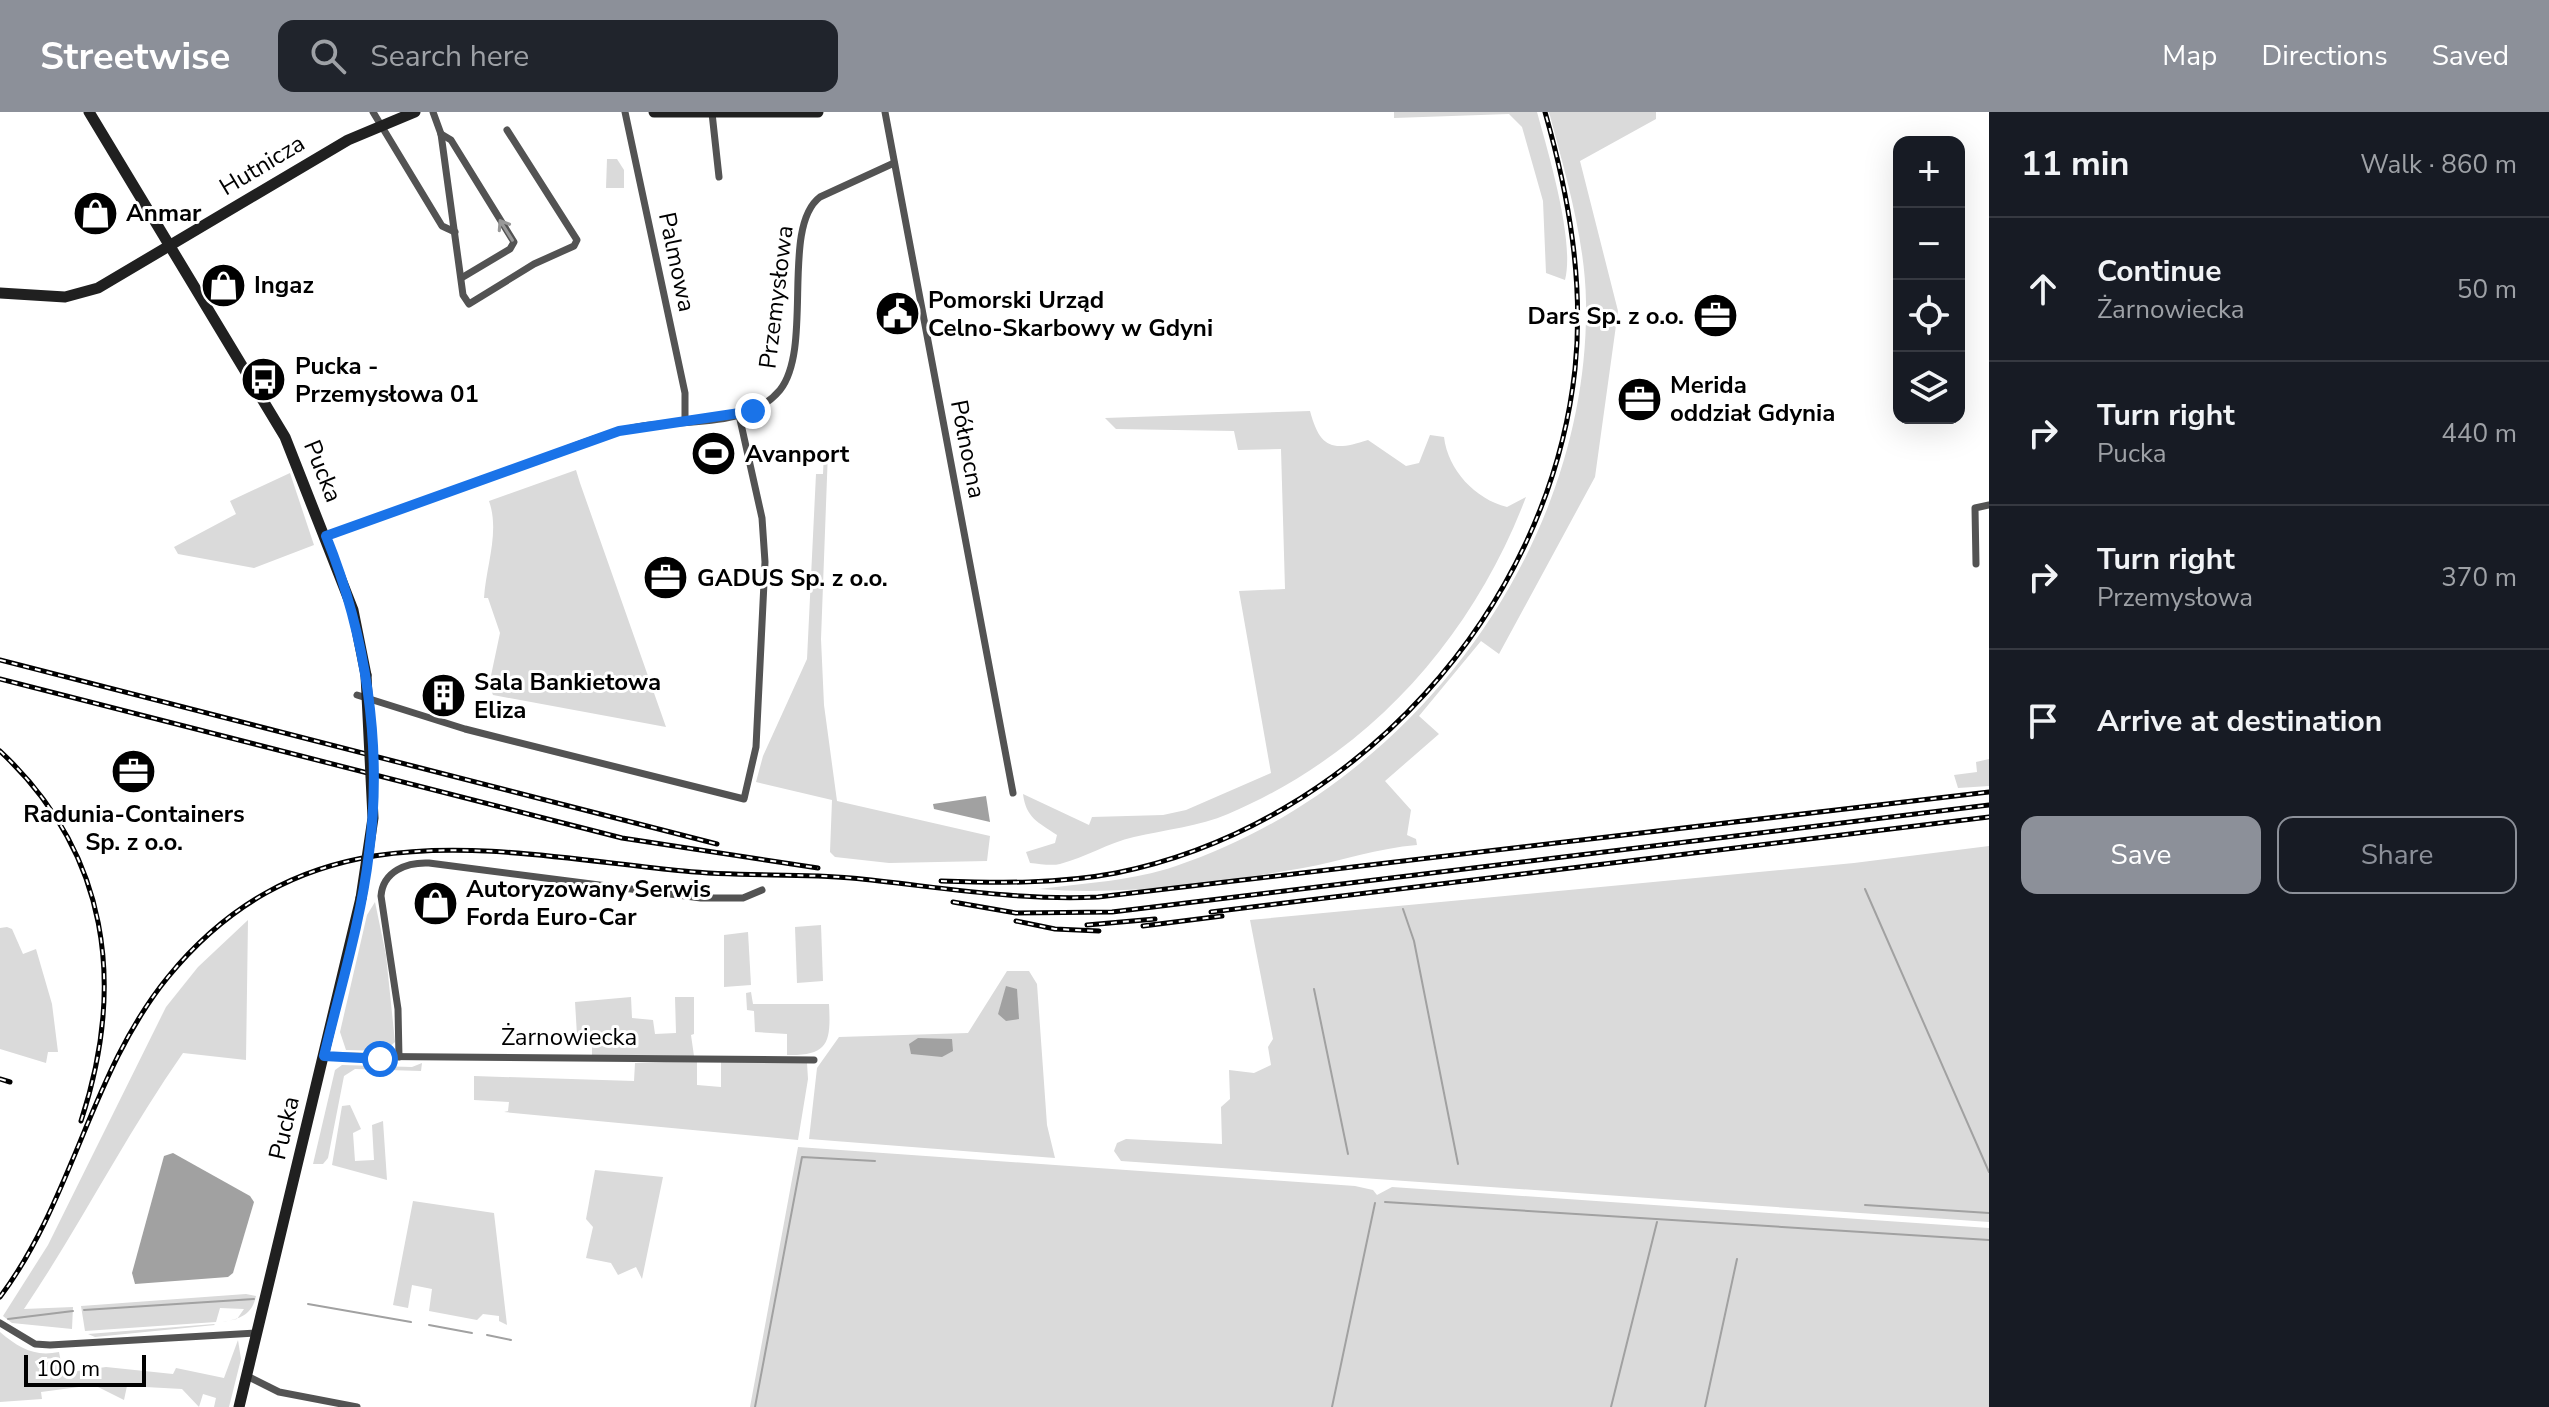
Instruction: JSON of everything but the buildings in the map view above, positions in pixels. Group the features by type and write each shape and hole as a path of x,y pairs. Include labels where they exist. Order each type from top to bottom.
{"street":[{"name":"Pucka","path":"89,112 276,419 326,536 353,610 366,675 373,818 361,898 239,1407"},
{"path":"373,112 442,226 455,232"},
{"name":"Hutnicza","path":"0,293 56,297 87,292 380,124 415,112"},
{"path":"433,112 441,134 463,277 463,295 469,304 534,264 574,246 577,240 507,130"},
{"name":"Palmowa","path":"625,112 685,393 685,421"},
{"path":"654,112 818,112"},
{"name":"Północna","path":"885,112 1013,793"},
{"path":"712,113 719,177"},
{"path":"441,134 451,140 514,242 510,249 463,277"},
{"name":"Przemysłowa","path":"326,536 619,431 739,415 769,400 782,388 790,369 803,233 811,206 820,197 894,163"},
{"path":"357,695 465,729 744,799 756,747 765,562 760,509 739,415"},
{"path":"1976,564 1975,508 1989,505"},
{"path":"399,1057 398,1009 381,891 395,872 414,863 688,897 743,898 762,890"},
{"name":"Żarnowiecka","path":"324,1056 814,1060"},
{"path":"0,1323 35,1344 50,1345 258,1333"},
{"path":"247,1376 279,1392 330,1405 357,1407"}],"shaded area":[{"path":"1394,112 1537,112 1563,220 1567,263 1565,280 1546,273 1543,201 1522,127 1509,114 1394,118"},
{"path":"1549,112 1656,112 1656,119 1580,161 1618,311 1595,477 1499,654 1481,641 1419,716 1439,734 1385,781 1411,810 1407,835 1416,839 1417,845 1303,868 1205,883 1105,891 1039,889 1159,871 1261,830 1339,780 1409,719 1470,648 1519,569 1556,484 1579,394 1585,278 1573,206"},
{"path":"607,159 617,159 624,170 624,188 606,188"},
{"path":"1310,411 1318,433 1329,444 1345,446 1368,440 1406,466 1419,463 1430,435 1444,437 1457,472 1474,490 1507,507 1526,497 1503,549 1476,598 1445,644 1410,686 1370,725 1326,759 1279,789 1206,822 1124,840 1060,864 1030,863 1026,852 1055,843 1057,835 1030,814 1023,794 1089,825 1092,817 1163,815 1186,810 1271,773 1239,591 1285,589 1281,449 1238,450 1234,431 1116,429 1105,418"},
{"path":"828,451 821,639 824,705 837,801 990,836 987,861 889,863 835,857 830,852 832,800 756,782 763,756 807,659 816,474 823,474 824,452"},
{"path":"576,470 666,727 493,695 489,685 500,633 488,598 484,598 493,537 489,501"},
{"path":"290,473 314,545 254,568 178,554 174,547 236,514 230,501"},
{"path":"1989,759 1989,786 1958,788 1954,775 1977,772 1976,762"},
{"path":"986,796 990,822 934,809 933,804"},
{"path":"1989,846 1989,1222 1121,1161 1114,1151 1117,1143 1126,1139 1222,1144 1221,1107 1230,1099 1229,1070 1254,1073 1271,1065 1268,1047 1273,1039 1250,920 1854,863"},
{"path":"375,902 386,955 395,1042 385,1051 346,1050 340,1032 367,915"},
{"path":"248,920 246,1060 183,1053 24,1309 73,1307 72,1329 12,1323 3,1316 48,1245 166,1007 198,967"},
{"path":"821,925 823,981 797,983 795,927"},
{"path":"0,928 12,929 23,954 36,949 52,1004 58,1052 48,1052 46,1063 0,1049"},
{"path":"748,932 751,985 724,987 724,935"},
{"path":"1007,971 1029,971 1037,984 1047,1125 1055,1158 809,1139 817,1068 839,1037 968,1033"},
{"path":"1006,986 1017,989 1019,1019 1006,1021 998,1014"},
{"path":"751,992 753,1004 829,1004 828,1037 824,1044 812,1053 787,1055 787,1034 755,1032 754,1011 747,1010 746,993"},
{"path":"631,997 632,1018 653,1020 655,1034 676,1033 675,997 694,997 694,1034 691,1035 694,1056 592,1055 592,1036 577,1035 575,1002"},
{"path":"918,1038 952,1039 953,1051 942,1057 911,1054 909,1044"},
{"path":"697,1061 697,1085 721,1087 721,1061 807,1063 808,1079 798,1140 504,1112 508,1111 509,1102 474,1100 474,1076 634,1081 635,1063"},
{"path":"422,1063 421,1071 355,1069 344,1076 328,1158 323,1164 313,1164 335,1070 342,1065 412,1067"},
{"path":"350,1105 361,1129 353,1133 355,1161 374,1160 372,1125 383,1121 387,1180 332,1165 342,1106"},
{"path":"798,1147 1355,1186 1373,1190 1377,1195 1392,1187 1989,1228 1989,1407 750,1407"},
{"path":"173,1153 250,1196 254,1202 233,1273 228,1277 135,1284 132,1273 164,1156"},
{"path":"595,1170 663,1177 642,1279 636,1267 618,1275 611,1263 586,1258 593,1227 586,1219"},
{"path":"413,1201 494,1213 507,1325 499,1321 499,1316 483,1314 477,1320 429,1311 432,1289 412,1285 408,1308 393,1305"},
{"path":"246,1294 256,1296 248,1312 238,1318 244,1309 220,1308 216,1322 85,1331 81,1306"},
{"path":"214,1324 95,1337 88,1334"},
{"path":"0,1332 27,1350 59,1352 63,1373 106,1367 173,1374 176,1368 224,1378 238,1340 241,1359 229,1407 214,1407 216,1398 203,1394 199,1407 182,1389 127,1386 124,1400 94,1385 41,1392 42,1399 0,1402"}],"waterway":[{"path":"1865,889 1989,1172"},
{"path":"1403,909 1414,941 1458,1164"},
{"path":"1314,989 1348,1154"},
{"path":"755,1407 802,1157 875,1161"},
{"path":"1385,1202 1989,1240"},
{"path":"1332,1407 1375,1203"},
{"path":"1865,1205 1989,1213"},
{"path":"1611,1407 1657,1222"},
{"path":"1705,1407 1737,1259"},
{"path":"84,1310 254,1299"},
{"path":"308,1304 411,1322"},
{"path":"8,1319 73,1311"},
{"path":"429,1325 472,1333"},
{"path":"487,1335 511,1340"}],"railway":[{"path":"941,881 1029,882 1094,877 1203,847 1284,808 1359,756 1425,694 1481,622 1526,543 1558,458 1575,369 1576,272 1561,175 1545,112"},
{"path":"0,660 717,844"},
{"path":"0,679 622,838 818,868"},
{"path":"0,751 37,791 65,833 85,877 98,923 104,971 103,1020 95,1070 81,1121"},
{"path":"0,1297 46,1219 120,1053 168,977 223,922 282,885 343,862 407,852 474,851 542,855 705,873 851,878 1005,895 1098,897 1989,792"},
{"path":"953,902 1016,913 1112,912 1989,805"},
{"path":"1211,912 1989,817"},
{"path":"1143,926 1222,916"},
{"path":"1087,925 1155,919"},
{"path":"1016,921 1055,929 1099,931"},
{"path":"0,1079 10,1082"}],"place":[{"name":"Anmar","path":"95,213"},
{"name":"Ingaz","path":"223,285"},
{"name":"Pomorski Urząd Celno-Skarbowy w Gdyni","path":"897,314"},
{"name":"Dars Sp. z o.o.","path":"1715,316"},
{"name":"Pucka - Przemysłowa 01","path":"264,380"},
{"name":"Merida oddział Gdynia","path":"1639,399"},
{"name":"Avanport","path":"714,454"},
{"name":"GADUS Sp. z o.o.","path":"666,578"},
{"name":"Sala Bankietowa Eliza","path":"443,696"},
{"name":"Radunia-Containers Sp. z o.o.","path":"134,772"},
{"name":"Autoryzowany Serwis Forda Euro-Car","path":"435,903"}],"route":[{"path":"380,1059 324,1056 361,898 373,818 369,700 364,654 353,610 326,536 619,431 753,411"}]}
